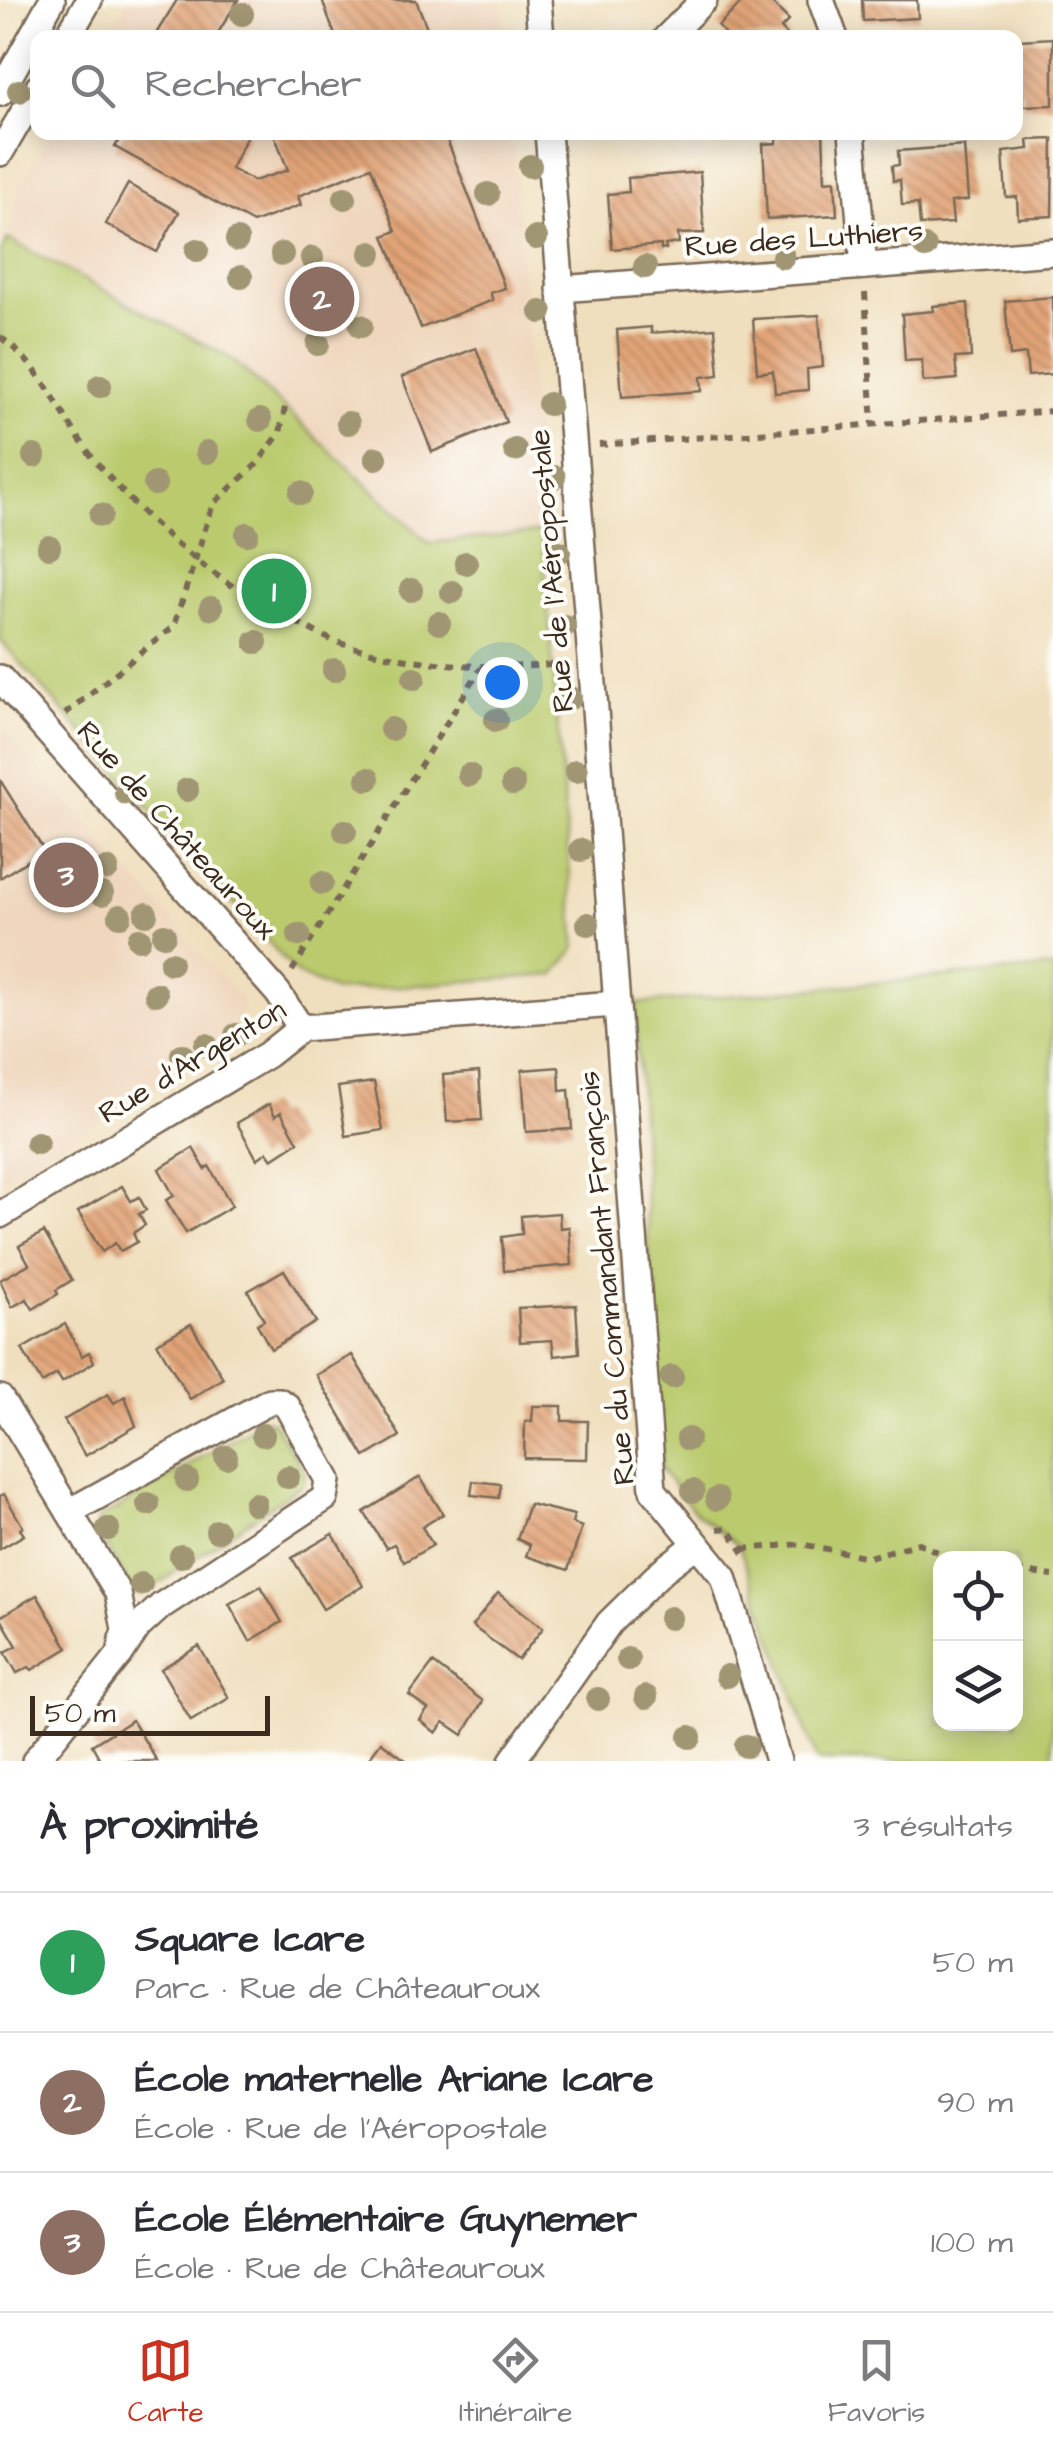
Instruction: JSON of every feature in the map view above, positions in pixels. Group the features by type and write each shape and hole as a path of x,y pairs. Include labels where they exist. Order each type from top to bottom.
{"street":[{"path":"35,30 52,0"},
{"path":"71,30 88,0"},
{"path":"538,0 540,30"},
{"path":"674,30 704,0"},
{"path":"821,0 832,30"},
{"path":"0,93 30,39"},
{"path":"0,153 30,102"},
{"name":"Rue de l'Aéropostale","path":"549,140 615,1004"},
{"path":"853,140 864,266"},
{"name":"Rue des Luthiers","path":"560,289 1053,252"},
{"name":"Rue de Châteauroux","path":"0,678 278,993 301,1028"},
{"name":"Rue d'Argenton","path":"0,1215 267,1055 301,1028 615,1004"},
{"name":"Rue du Commandant François","path":"615,1004 653,1490 724,1577 778,1761"},
{"path":"0,1398 118,1594 125,1629 120,1654"},
{"path":"34,1761 138,1628 161,1606 325,1498 328,1480 287,1406 270,1401 69,1512"},
{"path":"512,1761 608,1623 663,1570 697,1544"}],"path":[{"path":"864,266 873,425"},
{"path":"0,337 26,361 54,397 88,453 137,511 195,561 264,608 344,645 481,667 591,662"},
{"path":"44,730 174,626 213,504 257,464 280,433 284,407"},
{"path":"572,448 1053,411"},
{"path":"278,993 481,667"},
{"path":"742,1550 801,1544 869,1557 919,1543 936,1551"},
{"path":"1023,1572 1053,1576"}],"shaded area":[{"path":"127,0 502,0 504,30 110,30"},
{"path":"47,140 513,140 542,532 429,543 285,407 8,239 20,186"},
{"path":"0,726 243,1001 239,1037 0,1181"}],"green space":[{"path":"8,239 232,359 429,543 542,532 576,948 554,975 335,991 297,974 0,640 0,253"},
{"path":"1053,967 1053,1761 817,1761 739,1546 696,1513 661,1470 635,1004"},
{"path":"266,1419 274,1423 305,1473 303,1484 142,1595 134,1593 97,1531 98,1520"}],"building":[{"path":"177,0 238,0 220,30 158,30"},
{"path":"322,0 416,0 428,30 333,30"},
{"path":"744,0 769,0 789,20 783,30 722,30 718,26"},
{"path":"862,0 917,0 918,18 863,21"},
{"path":"1053,38 1053,105 1023,106 1023,40"},
{"path":"1053,139 1052,216 1018,218 1017,197 1006,197 1003,152 1029,149 1028,140"},
{"path":"119,140 245,140 231,169 254,181 288,170 276,140 447,140 505,288 490,293 493,300 421,328 384,236 396,231 371,167 298,196 301,205 253,223 115,147"},
{"path":"823,140 825,181 835,180 837,215 767,219 763,144"},
{"path":"964,146 968,200 951,202 953,223 920,225 918,204 902,205 900,180 893,181 892,166 899,165 898,151"},
{"path":"700,172 704,233 678,234 679,243 665,245 666,249 661,250 661,245 612,249 608,194 629,192 628,178"},
{"path":"128,184 179,212 157,252 106,224"},
{"path":"1053,297 1053,374 1028,376 1026,354 1010,356 1005,301"},
{"path":"968,303 971,357 955,358 957,379 923,382 922,360 905,361 902,314"},
{"path":"819,315 823,367 807,369 808,390 775,393 773,371 757,373 753,319"},
{"path":"651,327 651,333 715,328 719,375 701,377 702,391 622,397 617,330"},
{"path":"476,348 506,422 432,452 402,377"},
{"path":"0,780 44,850 0,878"},
{"path":"559,1067 560,1091 569,1090 572,1129 526,1132 522,1070"},
{"path":"479,1072 482,1120 447,1122 443,1075"},
{"path":"374,1082 383,1130 346,1136 338,1087"},
{"path":"269,1104 275,1116 281,1112 298,1142 272,1159 267,1152 257,1159 237,1123"},
{"path":"193,1148 205,1169 209,1166 232,1206 186,1233 166,1200 174,1196 159,1169"},
{"path":"122,1186 131,1201 139,1197 146,1210 139,1214 145,1225 133,1233 137,1242 120,1251 115,1243 102,1252 78,1212"},
{"path":"559,1213 560,1228 569,1227 572,1265 504,1271 502,1237 522,1234 521,1216"},
{"path":"44,1232 72,1280 33,1309 27,1299 12,1307 0,1280 29,1264 19,1246"},
{"path":"284,1270 316,1322 271,1349 257,1324 264,1320 248,1291"},
{"path":"576,1305 579,1353 554,1356 552,1340 520,1342 518,1308"},
{"path":"65,1324 82,1356 89,1352 94,1362 62,1382 57,1374 42,1383 22,1349"},
{"path":"191,1324 223,1378 190,1399 157,1343"},
{"path":"352,1355 400,1436 365,1457 316,1375"},
{"path":"108,1394 114,1403 125,1396 136,1426 85,1456 64,1420"},
{"path":"533,1406 562,1406 562,1421 588,1421 587,1459 524,1458 525,1421 532,1421"},
{"path":"420,1477 443,1514 422,1527 433,1545 404,1562 394,1544 386,1548 364,1512"},
{"path":"473,1481 501,1484 499,1498 471,1495"},
{"path":"4,1494 24,1535 0,1549 0,1496"},
{"path":"529,1504 574,1515 572,1523 582,1527 568,1570 526,1556 530,1545 517,1539"},
{"path":"333,1534 363,1586 323,1609 292,1558"},
{"path":"261,1586 282,1622 250,1641 229,1604"},
{"path":"498,1593 543,1628 518,1660 472,1626"},
{"path":"37,1595 68,1648 32,1670 29,1667 17,1673 5,1652 17,1646 0,1617"},
{"path":"199,1646 229,1698 191,1721 161,1669"},
{"path":"433,1663 483,1701 463,1735 444,1722 436,1733 420,1720 428,1709 409,1695"},
{"path":"132,1720 157,1761 101,1761 92,1745"},
{"path":"381,1742 407,1761 367,1761"}],"place":[{"name":"École maternelle Ariane Icare","path":"322,299"},
{"name":"Square Icare","path":"274,591"},
{"name":"École Élémentaire Guynemer","path":"66,875"}]}
